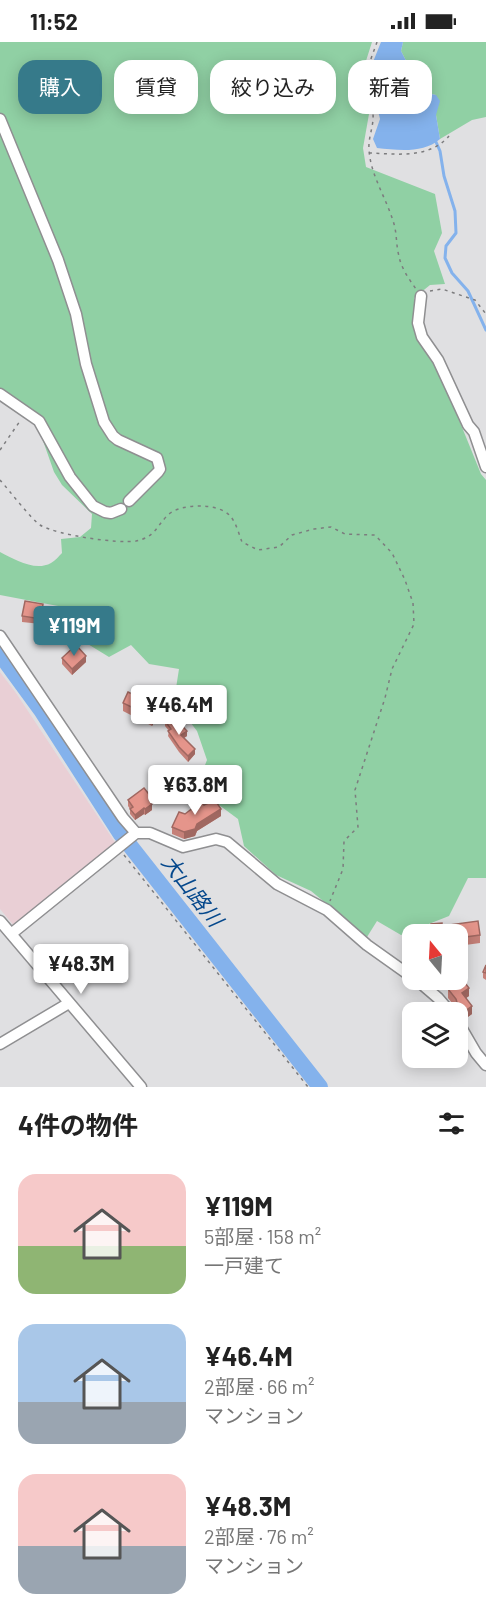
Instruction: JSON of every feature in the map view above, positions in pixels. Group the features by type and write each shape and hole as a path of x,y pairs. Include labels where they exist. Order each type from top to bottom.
{"street":[{"path":"0,119 58,260 76,314 86,364 105,422 113,436 157,458 160,463 158,472 129,501"},
{"path":"421,296 418,323 422,337 438,360 474,432 486,466"},
{"path":"0,394 39,421 70,477 93,506 111,513 121,509"},
{"path":"0,636 49,705 135,835"},
{"path":"11,934 135,835 150,833 183,847 216,839 227,842 277,884 327,910 367,945 402,969"},
{"path":"0,921 141,1087"},
{"path":"429,990 441,1002"},
{"path":"0,1044 69,1003"},
{"path":"468,1039 486,1065"}],"path":[{"path":"377,42 369,64 366,88 374,121 368,140 369,153 376,181 388,204 395,226 399,257 406,276 421,296 428,291 442,289 475,300 486,314"},
{"path":"369,153 406,154 434,149 449,136"},
{"path":"0,450 21,420 21,409"},
{"path":"0,480 40,525 64,533 113,541 137,541 156,532 168,514 186,507 213,506 230,515 242,542 258,550 279,547 292,535 331,527 345,534 375,535 392,553 413,603 414,624 392,669 355,790 358,826 344,841 343,869 327,910"},
{"path":"118,848 308,1087"}],"shaded area":[{"path":"0,672 116,844 15,927 0,909"}],"green space":[{"path":"0,42 372,42 366,60 348,60 348,114 369,114 363,148 366,167 435,194 442,233 434,251 445,284 430,285 414,298 415,331 442,378 481,474 486,480 486,878 468,878 449,916 429,924 402,924 401,935 377,921 367,937 311,891 276,875 244,846 238,819 196,788 207,760 197,731 174,701 179,669 149,664 131,645 109,657 65,630 58,606 0,595 0,552 32,565 51,563 62,553 61,539 80,537 91,528 92,514 62,485 54,472 35,418 0,392"},
{"path":"403,42 486,42 486,117 472,120 440,139 436,115 436,95 432,94 432,60 406,60 401,51"}],"water":[{"path":"381,42 403,42 401,51 406,60 374,60"},
{"path":"432,94 436,95 440,101 436,115 440,139 418,149 377,148 373,139 380,119 379,114 432,114"}],"building":[{"path":"25,601 43,604 41,619 22,616"},
{"path":"76,645 86,656 72,669 62,658"},
{"path":"128,692 158,706 152,717 123,703"},
{"path":"173,716 187,731 181,735 195,749 188,756 168,731 171,729 165,721"},
{"path":"144,788 152,798 149,800 152,804 135,815 130,809 133,807 128,800"},
{"path":"215,800 221,809 197,824 195,829 184,832 172,827 179,812 185,814 202,801 204,805"},
{"path":"478,921 480,935 468,937 468,924 456,924"},
{"path":"449,990 466,990 462,993 472,1006 468,1009 468,1002 457,1002"}],"waterway":[{"path":"436,142 455,211 456,233 446,246 445,258 452,273 468,291 486,330"},
{"name":"大山路川","path":"0,654 41,710 120,833 320,1087"}]}
